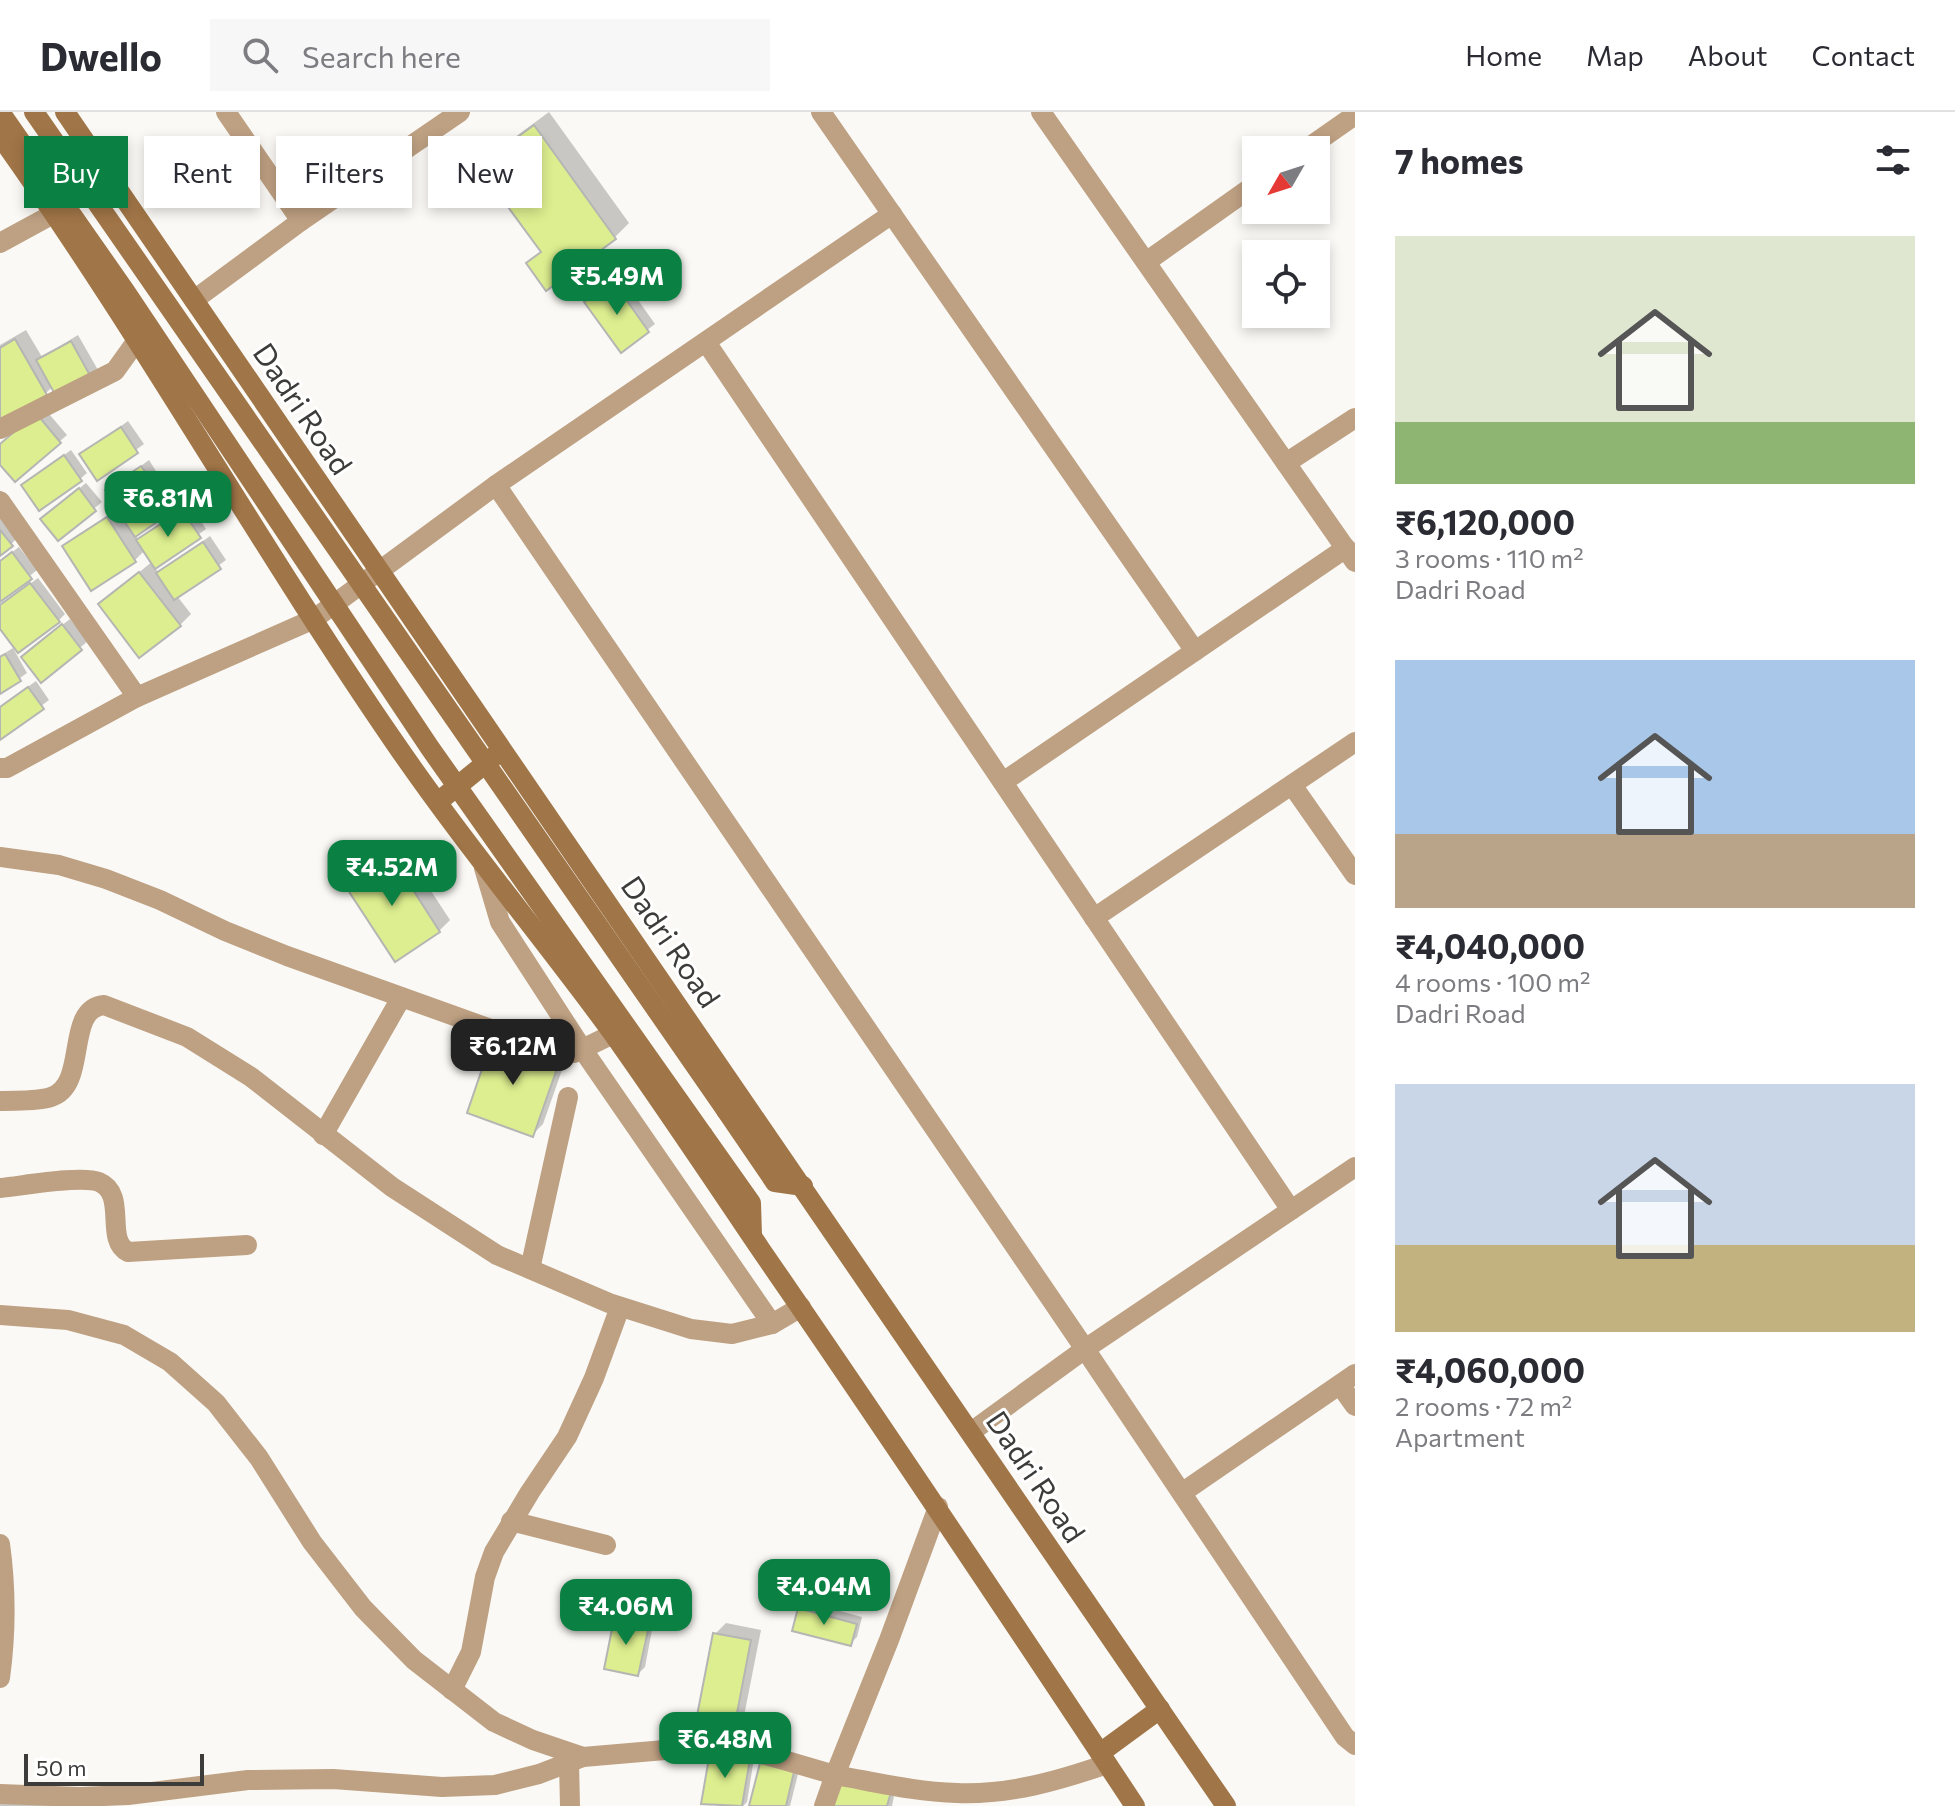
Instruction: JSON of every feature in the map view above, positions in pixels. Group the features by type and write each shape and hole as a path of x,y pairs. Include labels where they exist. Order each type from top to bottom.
{"main road":[{"path":"0,112 125,291 430,748 751,1203 752,1236"},
{"path":"34,112 775,1182 803,1186"},
{"name":"Dadri Road","path":"65,112 1226,1806"},
{"path":"0,136 138,339 397,745 484,868 613,1034 938,1507 1135,1806"},
{"path":"438,802 503,749"},
{"path":"1104,1758 1160,1709"}],"street":[{"path":"226,112 301,221"},
{"path":"194,300 301,221 460,112"},
{"path":"821,112 1195,651"},
{"path":"1003,782 1195,651 1350,555 1041,112"},
{"path":"1325,136 1355,115"},
{"path":"1146,262 1242,194"},
{"path":"0,243 55,213"},
{"path":"0,768 7,768 137,697 314,619 496,485 892,214"},
{"path":"0,429 115,371 138,339"},
{"path":"706,342 1291,1210"},
{"path":"1286,463 1355,418"},
{"path":"496,485 1183,1492 1345,1737 1355,1745"},
{"path":"0,501 137,697"},
{"path":"1094,918 1355,742"},
{"path":"1292,785 1355,875"},
{"path":"0,857 59,865 106,879 225,931 527,1042 566,1052 583,1050 613,1034"},
{"path":"484,868 500,922 583,1050 772,1324"},
{"path":"323,1135 401,998"},
{"path":"0,1101 52,1097 63,1090 70,1079 83,1021 89,1011 104,1005 187,1037 251,1077 405,1196 497,1255 620,1307 691,1329 732,1334 772,1324 801,1307"},
{"path":"530,1269 568,1097"},
{"path":"971,1432 1085,1349 1355,1167"},
{"path":"0,1188 83,1180 100,1182 109,1191 114,1203 119,1243 122,1250 128,1252 247,1245"},
{"path":"452,1690 471,1652 485,1577 494,1552 567,1437 594,1378 620,1307"},
{"path":"0,1315 68,1320 124,1335 170,1362 216,1403 259,1458 312,1542 363,1608 414,1660 494,1722 576,1759"},
{"path":"1183,1492 1348,1380 1355,1406"},
{"path":"824,1806 938,1507"},
{"path":"511,1521 606,1545"},
{"path":"0,1544 4,1587 0,1678"},
{"path":"0,1794 128,1795 248,1780 333,1779 442,1787 495,1785 539,1774 576,1759 700,1747 746,1749 835,1775 898,1787 956,1793 1014,1790 1058,1781 1104,1758"},
{"path":"570,1806 576,1759"}],"building":[{"path":"534,125 542,136 519,136"},
{"path":"542,136 616,239 546,291 526,263 541,252 509,208 542,208"},
{"path":"613,281 649,332 621,353 584,302"},
{"path":"15,339 47,395 0,422 0,348"},
{"path":"71,341 92,379 57,398 36,360"},
{"path":"36,413 61,443 15,482 0,465 0,444"},
{"path":"121,427 138,453 97,481 79,454"},
{"path":"64,455 82,481 39,511 21,485"},
{"path":"141,466 156,487 119,512 105,490"},
{"path":"79,488 96,511 58,541 40,519"},
{"path":"158,490 173,511 135,537 120,515"},
{"path":"182,510 201,538 155,569 136,540"},
{"path":"107,517 136,562 91,591 62,546"},
{"path":"0,530 13,546 0,556"},
{"path":"203,542 221,569 174,600 156,573"},
{"path":"12,552 32,579 0,602 0,561"},
{"path":"139,572 181,626 139,658 98,604"},
{"path":"30,583 60,622 18,653 0,629 0,605"},
{"path":"62,624 82,650 41,683 21,657"},
{"path":"5,654 21,681 0,694 0,657"},
{"path":"28,687 44,709 0,740 0,707"},
{"path":"390,854 440,932 395,962 344,884"},
{"path":"493,1037 560,1060 533,1137 467,1113"},
{"path":"798,1608 857,1624 851,1646 792,1631"},
{"path":"614,1619 649,1626 638,1676 604,1669"},
{"path":"713,1633 751,1640 734,1729 696,1721"},
{"path":"710,1752 750,1759 742,1806 701,1804"},
{"path":"760,1763 794,1772 786,1806 749,1806"},
{"path":"839,1780 891,1792 887,1806 833,1806"}]}
